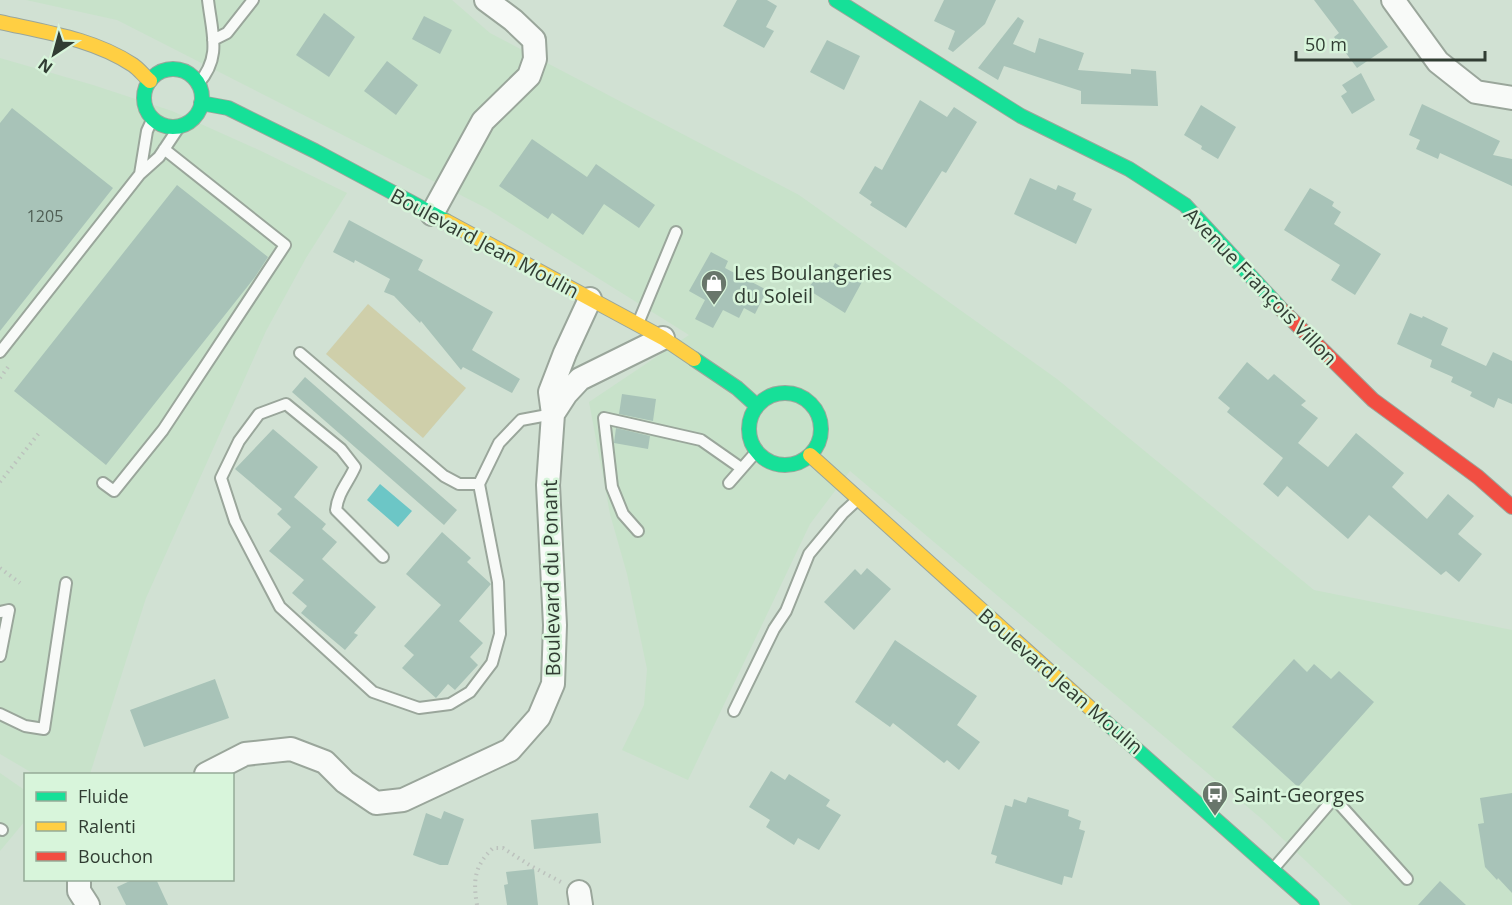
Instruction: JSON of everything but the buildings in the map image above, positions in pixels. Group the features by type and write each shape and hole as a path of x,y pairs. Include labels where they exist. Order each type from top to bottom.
{"street":[{"path":"432,214 483,121 529,76 535,59 534,40 513,20 486,0"},
{"name":"Avenue François Villon","path":"836,0 1021,116 1129,169 1185,205 1305,334 1373,400 1478,477 1512,507"},
{"path":"1393,0 1438,62 1476,93 1512,98"},
{"path":"0,22 60,35 99,48 134,65 150,81"},
{"path":"175,70 184,72 198,84 201,103 197,114 189,122 179,127 167,127 156,122 148,114 144,103 145,91 157,74 175,70"},
{"name":"Boulevard Jean Moulin","path":"201,103 228,108 250,118 663,338 736,388 757,406"},
{"name":"Boulevard du Ponant","path":"208,773 245,754 291,749 325,762 345,782 376,802 403,800 510,750 539,717 553,684 555,625 548,485 554,414 550,392 565,352 590,299"},
{"name":"Boulevard du Ponant","path":"554,414 566,394 580,379 663,338"},
{"path":"565,352 598,370"},
{"path":"792,394 810,402 820,419 820,438 810,455 800,462 789,465 777,464 766,459 757,451 751,441 749,429 751,417 757,406 773,395 792,394"},
{"name":"Boulevard Jean Moulin","path":"810,455 1312,905"},
{"path":"79,881 80,891 88,905"}],"lane":[{"path":"198,84 209,71 215,53 208,0"},
{"path":"213,40 227,33 253,0"},
{"path":"140,174 147,131 153,118"},
{"path":"0,352 140,174 164,149 179,127"},
{"path":"103,483 114,491 163,430 285,245 164,149"},
{"path":"638,325 676,232"},
{"path":"300,353 444,476 459,484 479,484"},
{"path":"383,557 336,510 337,496 348,482 355,467 341,449 286,404 259,414 239,441 221,478 235,521 280,607 373,692 419,708 450,704 470,692 492,663 500,634 498,582 479,484 499,443 521,420 554,414"},
{"path":"638,531 623,514 612,487 604,418 701,440 741,468"},
{"path":"729,483 757,451"},
{"path":"734,711 774,629 786,611 809,554 843,513 858,499"},
{"path":"0,714 25,726 44,729 66,582"},
{"path":"53,600 65,597"},
{"path":"0,612 9,610 0,656"},
{"path":"1273,869 1334,798 1407,879"}],"path":[{"path":"0,482 39,433"},
{"path":"0,568 20,583"},
{"path":"477,905 474,885 476,873 484,856 493,848 503,848 580,898"}],"shaded area":[{"path":"26,0 452,0 490,33 799,195 1057,379 1314,590 1512,630 1512,905 1352,905 1263,820 850,471 810,524 688,780 622,750 644,705 647,669 627,574 610,514 589,402 689,335 486,208 117,20"},
{"path":"0,58 172,111 347,193 306,258 266,331 146,598 90,773 32,773 0,754"},
{"path":"368,304 466,388 423,438 326,354"},
{"path":"0,773 24,790 24,822 0,851"}],"water":[{"path":"380,484 412,511 398,527 367,500"}],"traffic: fast":[{"path":"836,0 1021,116 1129,169 1185,205 1282,310"},
{"path":"173,69 189,74 197,82 202,98 197,114 189,122 173,127 157,122 149,114 144,98 149,82 157,74 173,69"},
{"path":"201,103 228,108 315,151 446,221"},
{"path":"694,359 737,388 757,406"},
{"path":"785,393 805,399 815,409 821,429 815,449 805,459 785,465 765,459 755,449 749,429 755,409 765,399 785,393"},
{"path":"1100,717 1312,905"}],"traffic: slow":[{"path":"0,22 52,33 102,49 133,65 150,81"},
{"path":"446,221 663,338 694,359"},
{"path":"810,455 1100,717"}],"traffic: jam":[{"path":"1282,310 1373,400 1478,477 1512,507"}],"place":[{"name":"Les Boulangeries du Soleil","path":"714,306"},
{"name":"Saint-Georges","path":"1215,817"}]}
